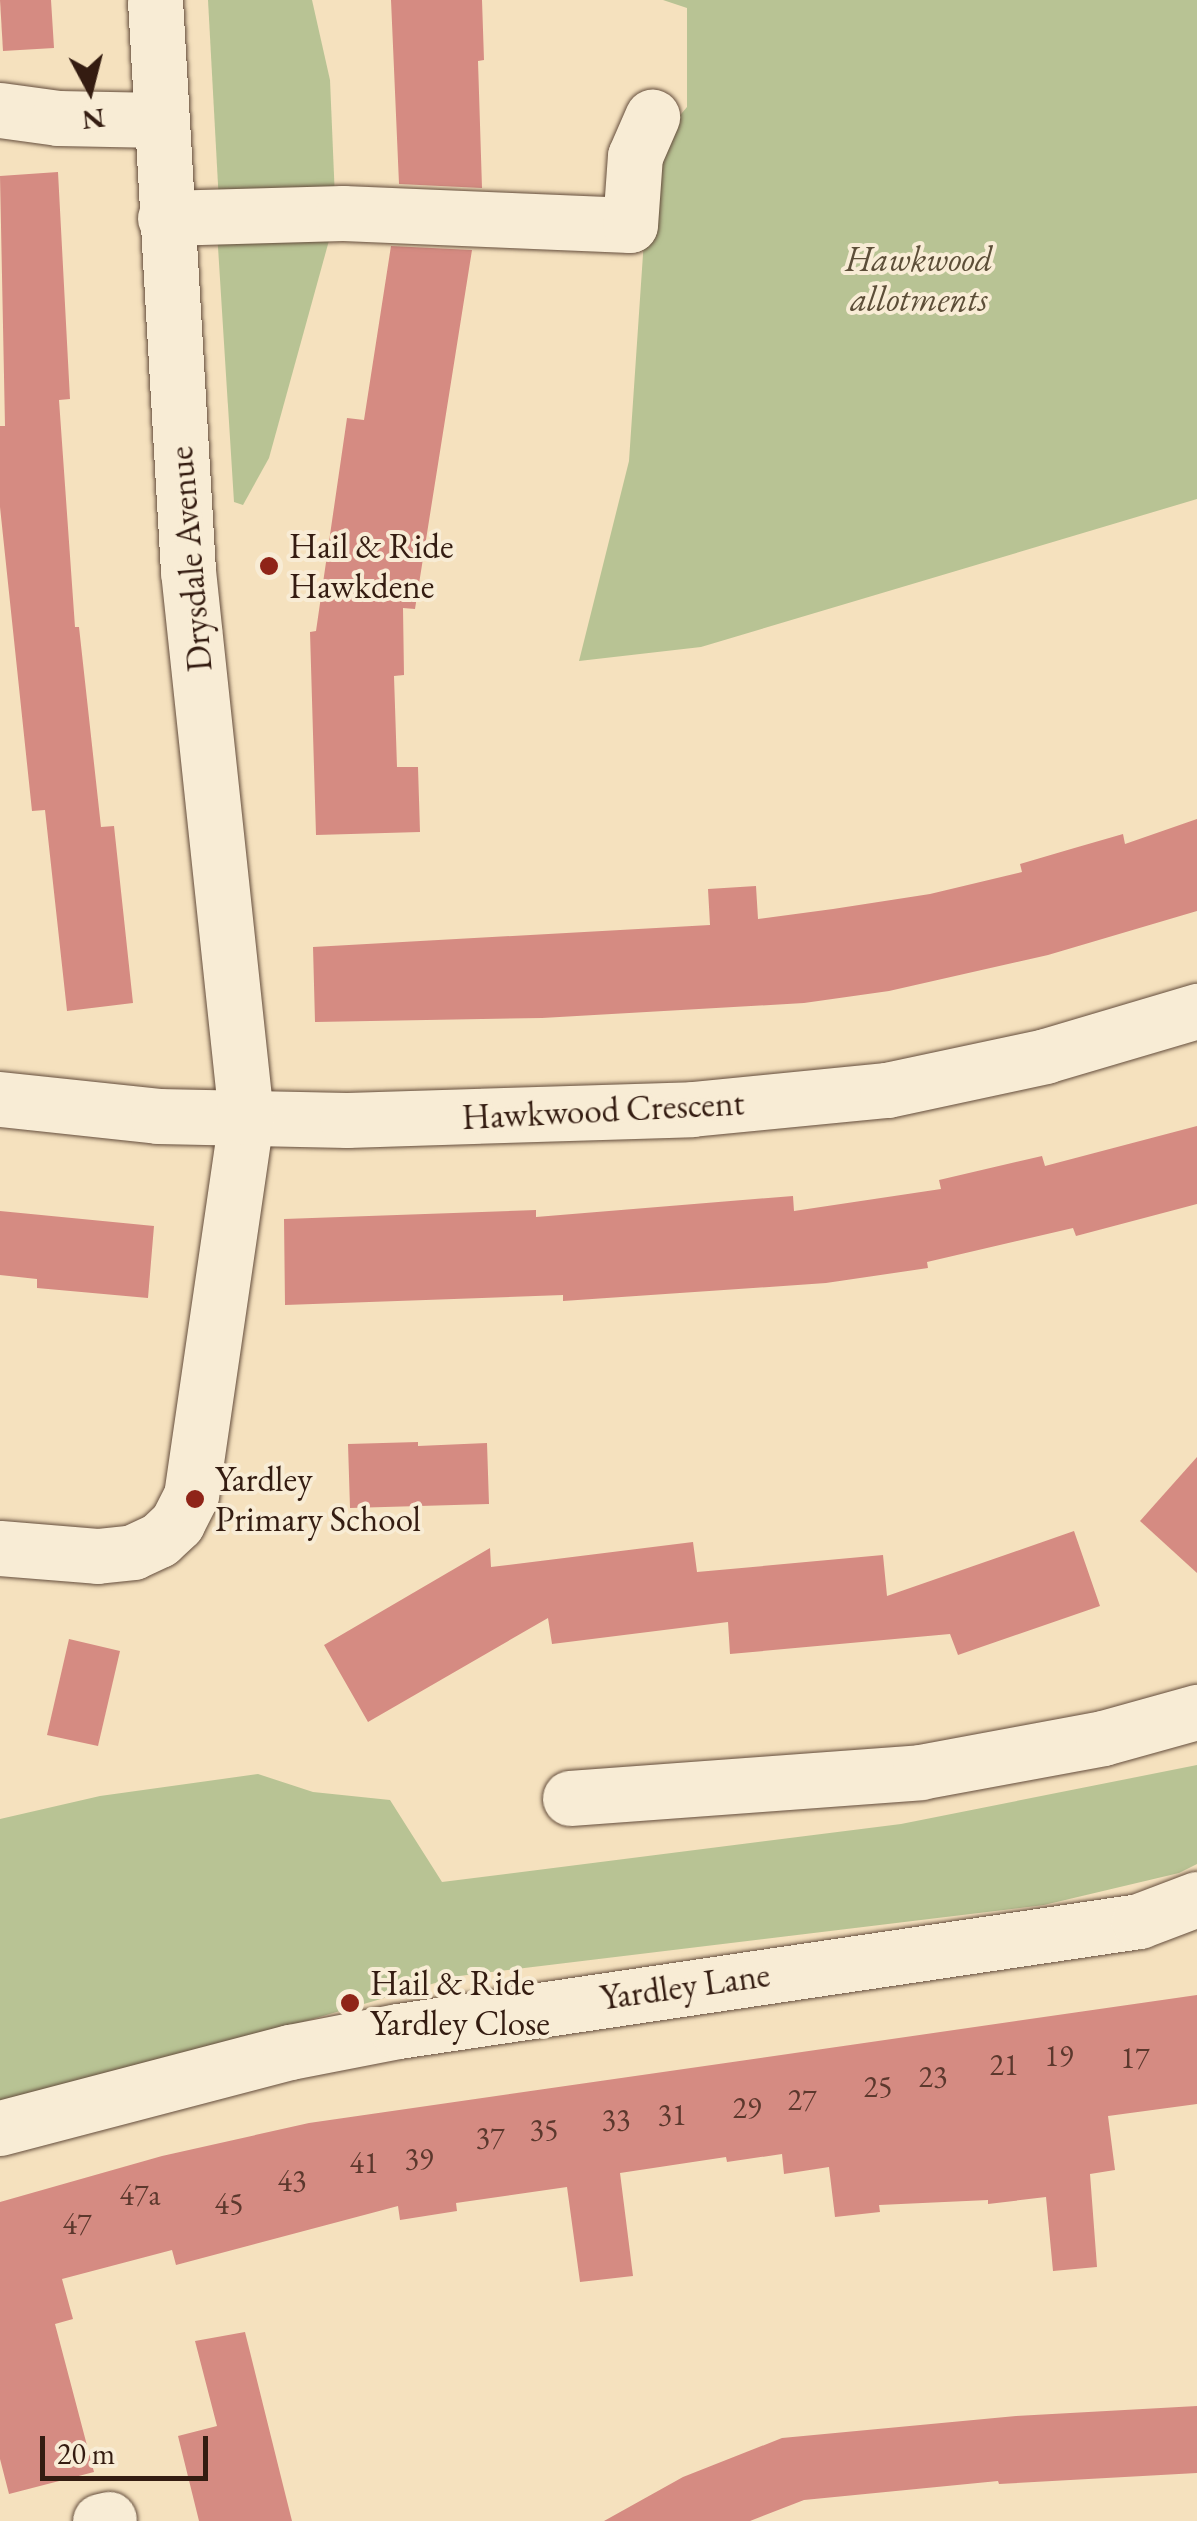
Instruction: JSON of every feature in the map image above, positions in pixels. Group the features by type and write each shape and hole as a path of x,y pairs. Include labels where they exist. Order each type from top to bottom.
{"street":[{"name":"Drysdale Avenue","path":"0,1548 97,1556 133,1552 159,1540 177,1523 191,1496 246,1117 188,570 154,0"},
{"path":"0,110 74,119 160,120"},
{"path":"165,218 342,213 630,225 634,156 652,116"},
{"name":"Hawkwood Crescent","path":"0,1099 158,1116 347,1120 692,1110 887,1090 1045,1056 1197,1010"},
{"path":"570,1798 920,1772 1103,1738 1197,1712"},
{"name":"Yardley Lane","path":"0,2128 290,2052 398,2030 1139,1921 1197,1900"}],"green space":[{"path":"208,0 312,0 330,80 335,199 219,203"},
{"name":"Hawkwood allotments","path":"663,0 1197,0 1197,499 701,647 579,661 629,461 650,151 687,107 687,8"},
{"path":"333,226 269,458 243,505 234,502 217,231"},
{"path":"1197,1765 1197,1864 1179,1873 1044,1905 459,1976 0,2111 0,1819 100,1796 258,1774 313,1792 390,1800 442,1882 901,1824"}],"building":[{"path":"0,0 51,0 54,48 3,51"},
{"path":"391,0 482,0 484,60 478,61 482,188 399,184"},
{"path":"58,172 70,399 59,400 75,627 79,627 101,827 114,826 133,1003 67,1011 45,810 32,811 0,507 0,426 5,426 0,176"},
{"path":"391,246 472,250 415,609 403,608 404,675 394,676 397,767 418,767 420,832 316,835 310,632 316,631 347,418 364,420"},
{"path":"1197,819 1197,911 1048,955 889,991 804,1003 542,1018 315,1022 313,947 710,925 708,889 756,886 758,919 833,909 930,894 1022,872 1020,864 1123,834 1125,844"},
{"path":"1197,1126 1197,1204 1076,1236 1073,1228 927,1262 928,1268 826,1283 563,1301 563,1295 285,1305 284,1219 536,1210 536,1217 793,1196 794,1211 941,1189 939,1180 1042,1156 1045,1166"},
{"path":"0,1211 154,1226 148,1298 37,1288 37,1279 0,1275"},
{"path":"418,1442 418,1446 487,1443 489,1504 350,1508 348,1444"},
{"path":"1197,1457 1197,1573 1140,1521"},
{"path":"1074,1531 1100,1606 958,1655 950,1634 730,1654 728,1622 552,1644 548,1618 368,1722 324,1645 490,1548 491,1567 693,1542 697,1572 883,1555 887,1596"},
{"path":"69,1639 120,1651 98,1746 47,1735"},
{"path":"1197,1995 1197,2104 1108,2116 1115,2170 1090,2174 1097,2267 1053,2271 1046,2197 988,2204 988,2200 879,2205 880,2212 835,2217 829,2167 784,2174 782,2154 727,2162 726,2157 620,2173 633,2276 580,2282 567,2187 456,2203 457,2211 400,2220 398,2206 176,2265 172,2250 62,2279 73,2319 55,2324 94,2472 9,2494 0,2459 0,2202 162,2156 309,2123"},
{"path":"245,2332 292,2521 199,2521 178,2436 217,2426 195,2341"},
{"path":"1197,2406 1197,2473 999,2484 998,2481 804,2500 750,2521 604,2521 683,2477 782,2438 1016,2416"}],"place":[{"name":"Hail & Ride Hawkdene","path":"269,566"},
{"name":"Yardley Primary School","path":"195,1499"},
{"name":"Hail & Ride Yardley Close","path":"350,2003"}]}
